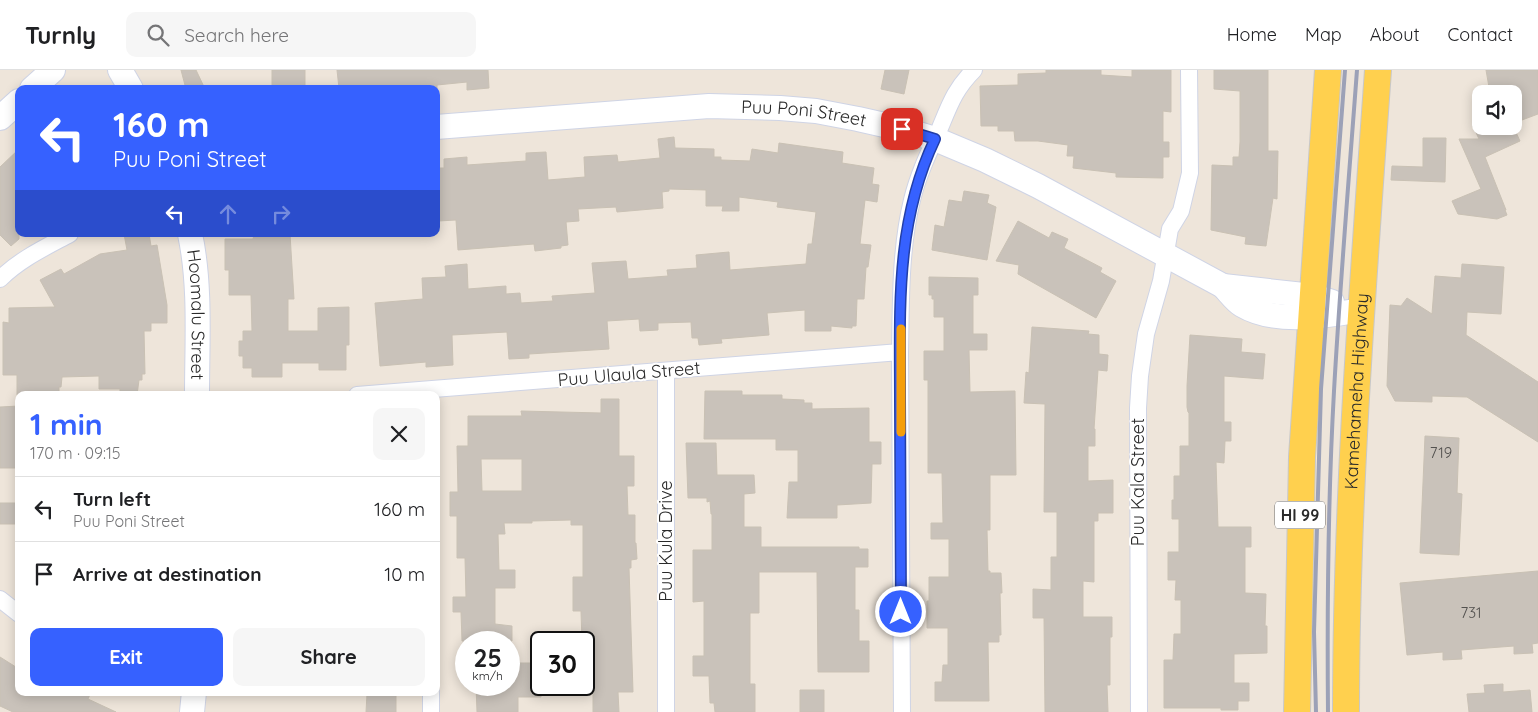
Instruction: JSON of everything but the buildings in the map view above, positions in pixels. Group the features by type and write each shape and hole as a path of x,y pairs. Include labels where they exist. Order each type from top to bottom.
{"main road":[{"name":"HI 99","path":"1296,712 1302,457 1328,70"},
{"name":"Kamehameha Highway","path":"1346,712 1348,583 1361,310 1378,70"}],"street":[{"path":"36,85 53,70"},
{"path":"120,70 129,85"},
{"path":"902,712 900,352 901,298 908,221 924,162 954,94 974,70"},
{"name":"Puu Kala Street","path":"1138,712 1138,408 1140,376 1146,334 1161,281 1170,229 1181,211 1190,173 1189,70"},
{"path":"0,118 15,105"},
{"name":"Puu Poni Street","path":"440,127 670,108 742,106 833,114 902,129 935,139 985,160 1222,286 1242,305 1260,312 1312,307 1361,310"},
{"path":"0,279 10,269 28,257 65,237"},
{"name":"Hoomalu Street","path":"190,237 195,280 197,391"},
{"name":"Puu Ulaula Street","path":"440,391 900,352"},
{"name":"Puu Kula Drive","path":"666,371 666,712"},
{"path":"0,599 15,611"},
{"path":"192,712 194,696"},
{"path":"431,696 431,712"}],"railway":[{"path":"1316,712 1314,632 1321,389 1345,70"},
{"path":"1328,712 1330,471 1339,311 1357,70"}],"slow traffic":[{"path":"901,329 901,432"}],"route":[{"path":"901,612 900,352 904,254 913,198 924,162 935,139 902,129"}]}
